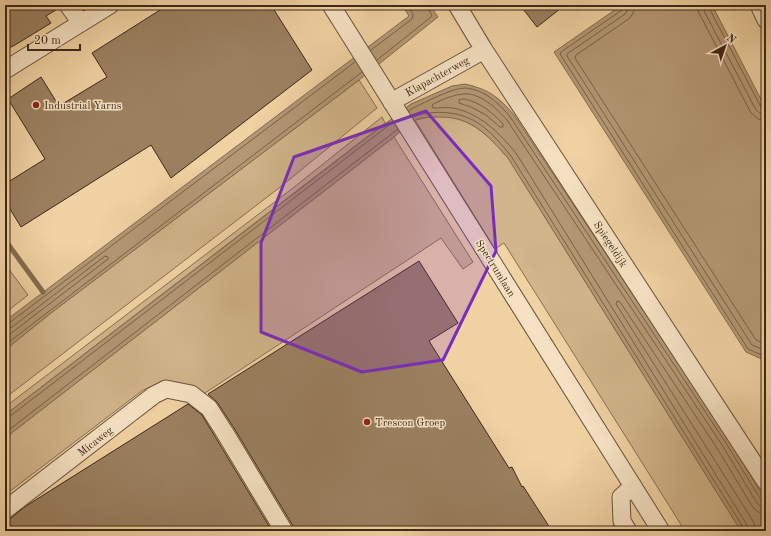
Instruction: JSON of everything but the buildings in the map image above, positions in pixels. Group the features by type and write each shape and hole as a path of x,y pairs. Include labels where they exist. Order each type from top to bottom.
{"street":[{"path":"68,5 81,23"},
{"path":"5,70 110,5"},
{"name":"Spectrumlaan","path":"331,5 661,531"},
{"name":"Spiegeldijk","path":"457,5 484,50 766,482"},
{"path":"759,5 766,20"},
{"name":"Klapachterweg","path":"392,103 400,97 484,50"},
{"name":"Micaweg","path":"5,510 154,395 166,389 191,394 209,408 284,531"},
{"path":"628,531 622,522 621,497 633,486"}],"highlighted area":[{"path":"426,111 491,186 496,251 443,360 362,372 261,332 261,243 294,157"}],"shaded area":[{"path":"359,80 377,108 279,188 5,398 5,350 51,313"},
{"path":"382,117 385,123 5,415 5,407 293,188"},
{"path":"429,117 451,117 460,119 476,127 490,138 508,158 741,531 685,531 504,243 495,249 415,120"},
{"path":"394,137 473,262 463,269 441,238 202,395 155,385 143,390 5,495 5,438"},
{"path":"5,264 28,295 5,313"}],"water":[{"path":"402,5 430,5 438,17 359,80 51,313 5,350 5,321 409,16"},
{"path":"622,5 712,5 766,109 766,361 746,352 554,52"},
{"path":"465,84 487,91 503,103 514,115 729,440 766,501 766,531 741,531 508,158 494,142 479,129 462,120 452,118 425,118 411,123 5,438 5,415 411,104 452,86"}],"waterway":[{"path":"5,240 43,292"}],"place":[{"name":"Industrial Yarns","path":"36,105"},
{"name":"Trescon Groep","path":"367,422"}]}
